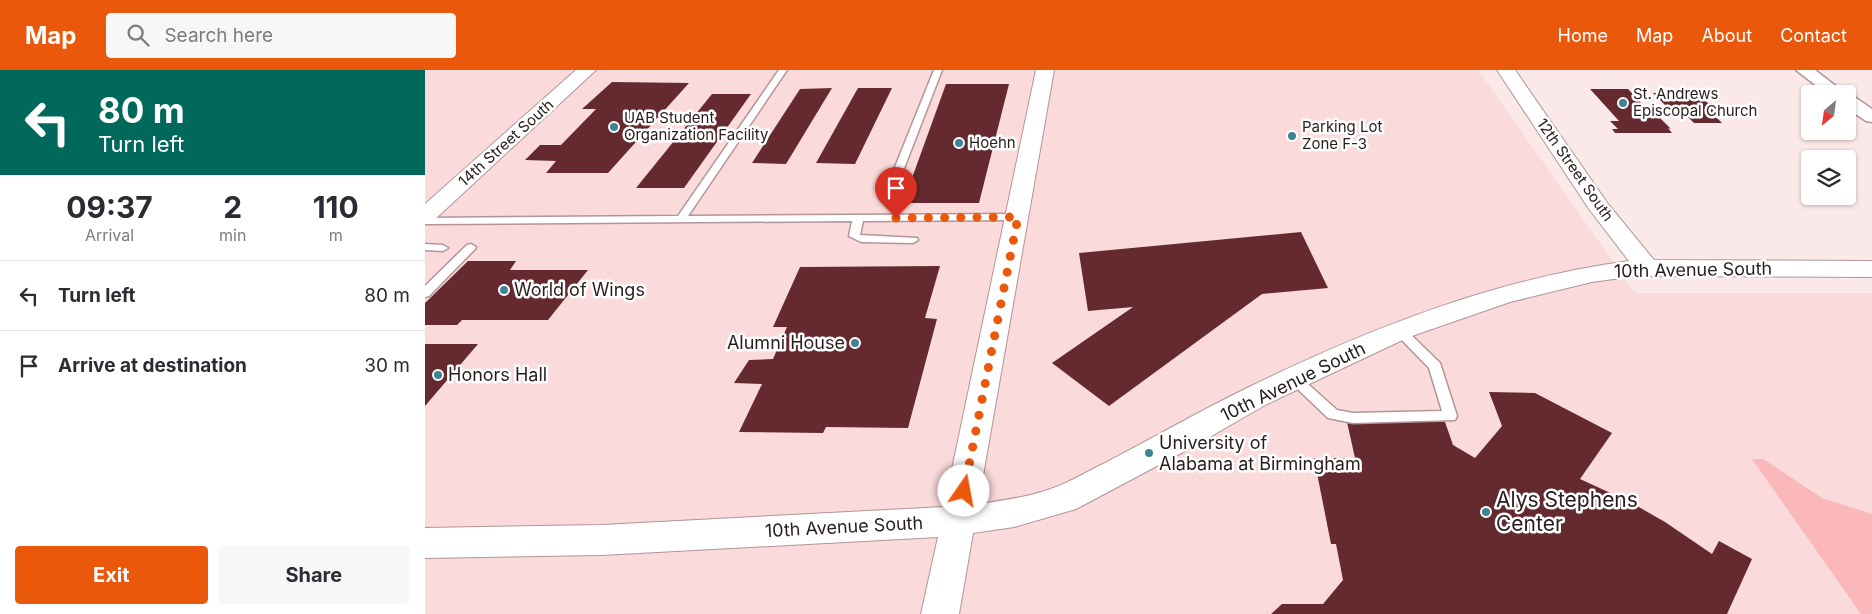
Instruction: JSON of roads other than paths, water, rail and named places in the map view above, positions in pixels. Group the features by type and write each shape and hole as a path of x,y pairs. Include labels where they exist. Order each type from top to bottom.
{"street":[{"name":"14th Street South","path":"425,216 587,70"},
{"path":"940,614 1045,70"},
{"name":"12th Street South","path":"1506,70 1600,209 1647,268"},
{"path":"1804,70 1826,85"},
{"path":"1856,106 1872,117"},
{"name":"10th Avenue South","path":"425,543 602,540 957,521 1014,514 1064,499 1167,446 1257,396 1399,330 1503,295 1592,274 1635,268 1872,269"}],"lane":[{"path":"681,219 783,70"},
{"path":"888,197 938,70"},
{"path":"425,220 1018,217"},
{"path":"857,218 854,236 861,239 913,240"},
{"path":"425,293 471,247"},
{"path":"425,248 443,248"},
{"path":"1294,379 1333,414 1353,418 1450,416 1435,366 1399,330"}],"place":[{"name":"St. Andrews Episcopal Church","path":"1623,103"},
{"name":"UAB Student Organization Facility","path":"614,127"},
{"name":"Parking Lot Zone F-3","path":"1292,136"},
{"name":"Hoehn","path":"959,143"},
{"name":"World of Wings","path":"504,290"},
{"name":"Alumni House","path":"855,343"},
{"name":"Honors Hall","path":"438,375"},
{"name":"University of Alabama at Birmingham","path":"1149,453"},
{"name":"Alys Stephens Center","path":"1486,512"}]}
